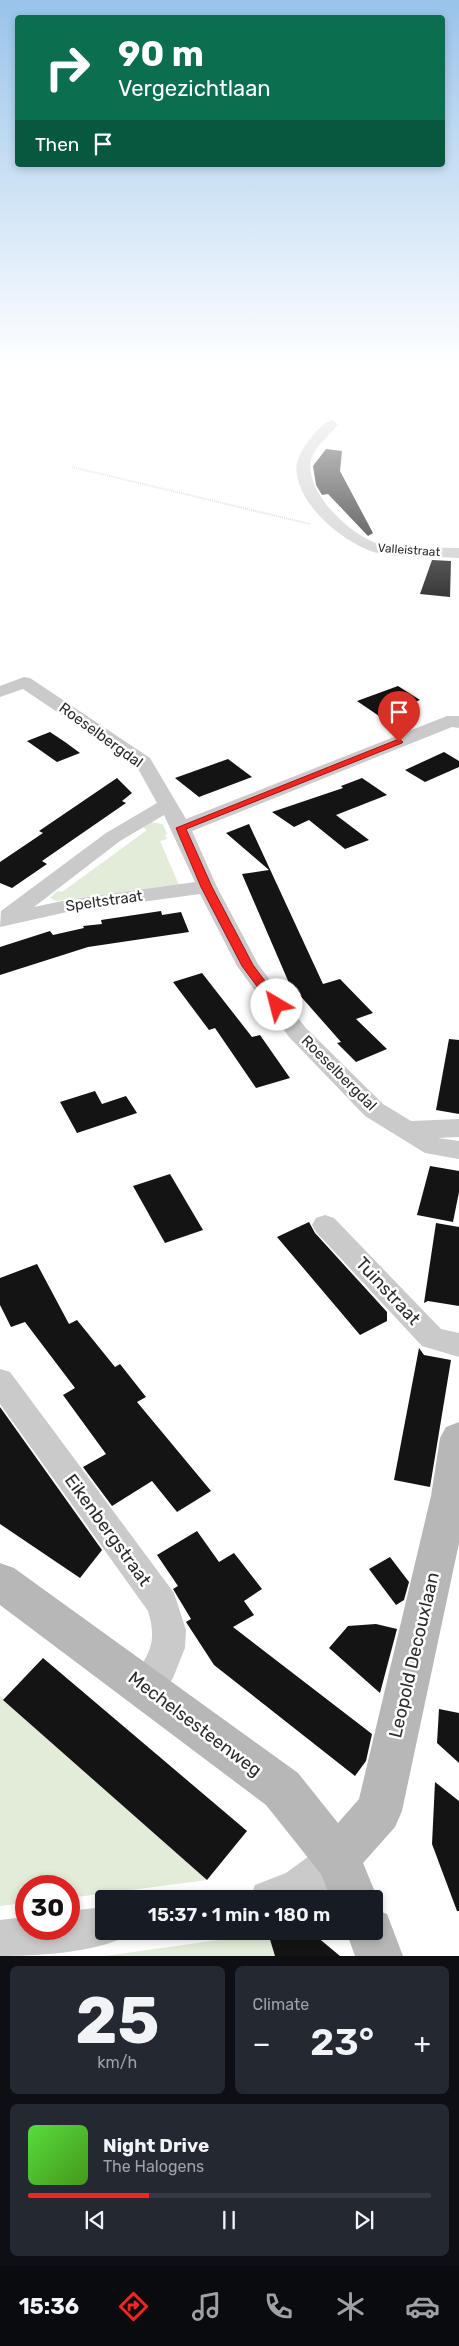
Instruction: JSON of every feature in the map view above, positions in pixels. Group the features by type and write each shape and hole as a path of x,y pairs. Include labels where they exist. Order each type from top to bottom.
{"street":[{"name":"Valleistraat","path":"307,455 304,461 304,476 310,490 321,506 347,534 376,549 459,553"},
{"name":"Roeselbergdal","path":"0,692 24,682 143,762 181,828 207,887 248,966 297,1032 374,1110 434,1147 459,1150"},
{"path":"181,828 453,720 459,723"},
{"name":"Speltstraat","path":"1,921 113,837 168,804"},
{"name":"Speltstraat","path":"1,921 67,906 207,887"},
{"path":"407,1130 459,1128"},
{"name":"Tuinstraat","path":"325,1225 432,1338 459,1346"},
{"name":"Eikenbergstraat","path":"0,1381 162,1604 168,1622 171,1641 167,1655 147,1688"},
{"name":"Leopold Decouxlaan","path":"337,1858 379,1811 454,1497 459,1438"},
{"name":"Mechelsesteenweg","path":"0,1581 282,1789 337,1858 351,1890"},
{"path":"293,1890 337,1858"},
{"path":"0,1940 95,1927"},
{"path":"373,1940 379,1956"}],"path":[{"path":"72,467 274,514 347,534"}],"green space":[{"path":"151,822 163,824 167,839 160,841 179,885 56,901 50,898 57,891 62,892 147,830 143,827"},
{"path":"0,1696 207,1880 130,1890 95,1890 95,1895 80,1897 80,1875 15,1875 15,1904 0,1906"},
{"path":"218,1940 270,1940 275,1956 105,1956"}],"building":[{"path":"321,455 342,455 340,471 373,533 368,536 328,494 322,495 316,485 313,466"},
{"path":"432,560 451,561 450,597 420,594"},
{"path":"398,686 420,700 379,716 357,701"},
{"path":"50,732 80,753 57,762 27,741"},
{"path":"444,752 459,761 459,767 425,782 405,770"},
{"path":"228,759 252,777 199,797 175,778"},
{"path":"117,778 132,793 122,801 126,803 42,861 47,864 12,888 0,883 0,862 43,833 39,831"},
{"path":"362,778 387,795 336,815 369,840 345,849 309,820 294,827 272,812 343,788 341,786"},
{"path":"249,824 323,984 340,979 373,1013 356,1019 387,1049 356,1062 337,1043 341,1042 289,983 242,874 269,870 226,833"},
{"path":"161,911 162,915 181,912 189,932 88,947 0,975 0,947 50,931 53,935 84,928 83,926 102,924 101,920"},
{"path":"202,973 252,1037 260,1035 290,1078 256,1088 215,1028 209,1030 173,982"},
{"path":"449,1039 459,1040 459,1114 436,1110"},
{"path":"95,1091 102,1104 126,1096 137,1113 77,1133 60,1102"},
{"path":"430,1166 459,1171 459,1192 453,1222 417,1215"},
{"path":"170,1174 203,1230 165,1243 133,1186"},
{"path":"309,1222 315,1233 387,1312 387,1321 360,1335 277,1237"},
{"path":"436,1223 459,1227 459,1306 428,1301 424,1303"},
{"path":"37,1264 69,1324 77,1320 115,1367 120,1364 146,1397 137,1402 211,1491 177,1512 152,1481 112,1506 83,1467 106,1454 63,1395 75,1388 25,1322 11,1327 0,1305 0,1278"},
{"path":"419,1348 424,1355 451,1360 430,1487 394,1480"},
{"path":"0,1407 102,1550 80,1578 0,1524"},
{"path":"197,1531 219,1562 234,1553 262,1589 244,1601 254,1615 233,1627 372,1734 366,1761 355,1776 214,1665 186,1622 191,1619 173,1589 178,1586 157,1555"},
{"path":"390,1557 409,1582 404,1600 396,1605 369,1569"},
{"path":"376,1624 397,1629 380,1693 329,1648 348,1626"},
{"path":"43,1658 247,1831 207,1880 3,1700"},
{"path":"439,1709 459,1713 459,1763 437,1743"},
{"path":"435,1782 459,1801 459,1911 457,1911 432,1844"},
{"path":"270,1940 321,1940 340,1956 275,1956"}],"route":[{"path":"277,1005 248,966 207,887 181,828 399,742"}]}
